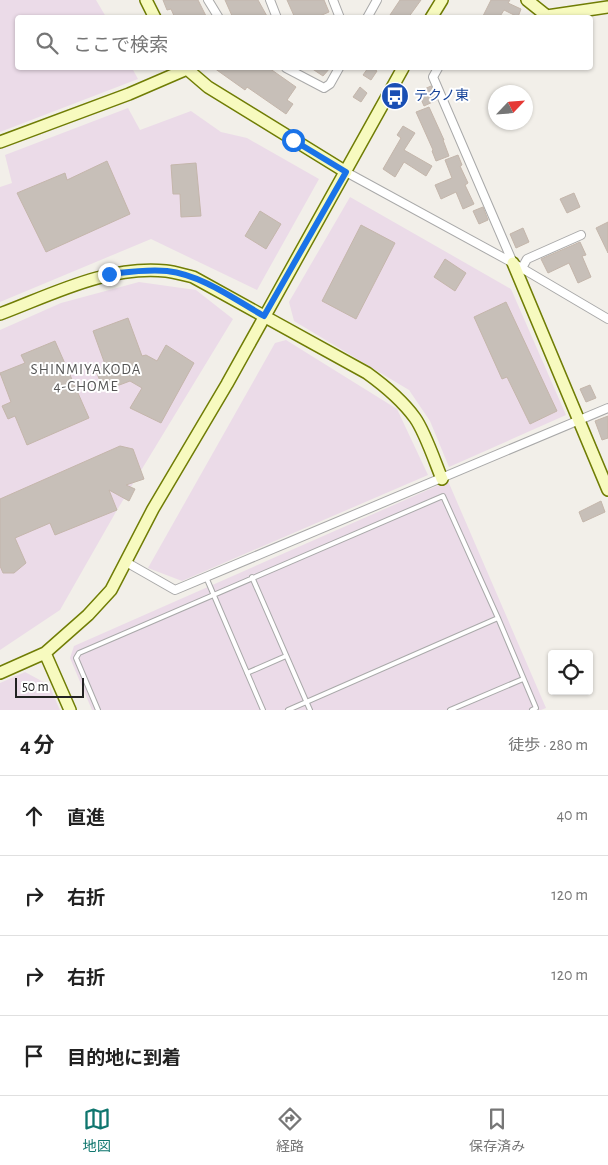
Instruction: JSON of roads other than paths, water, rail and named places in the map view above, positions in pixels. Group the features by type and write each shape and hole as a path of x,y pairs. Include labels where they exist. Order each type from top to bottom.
{"street":[{"path":"146,0 154,15"},
{"path":"208,0 217,15"},
{"path":"270,0 277,15"},
{"path":"333,0 339,15"},
{"path":"369,15 377,0"},
{"path":"433,15 442,0"},
{"path":"527,0 543,15"},
{"path":"552,15 587,5 608,8"},
{"path":"0,142 129,94 182,70"},
{"path":"188,70 208,87 346,172 518,266 608,319"},
{"path":"290,70 324,88 330,84 338,70"},
{"path":"0,673 45,653 88,615 111,590 153,509 212,410 403,70"},
{"path":"437,70 433,77 518,266 578,421 608,490"},
{"path":"518,266 527,259 581,235"},
{"path":"0,314 109,274 142,270 167,271 193,277 367,373 388,388 403,402 417,420 442,479"},
{"path":"126,562 175,590 608,408"},
{"path":"45,653 70,710"}],"lane":[{"path":"98,710 76,658 79,653 443,496 536,708 532,710"},
{"path":"252,577 310,710"},
{"path":"206,578 263,710"},
{"path":"288,710 498,618"},
{"path":"247,673 286,656"},
{"path":"450,710 523,679"}],"place":[{"name":"テクノ東","path":"395,96"}],"district":[{"name":"SHINMIYAKODA 4-CHOME","path":"86,378"}]}
